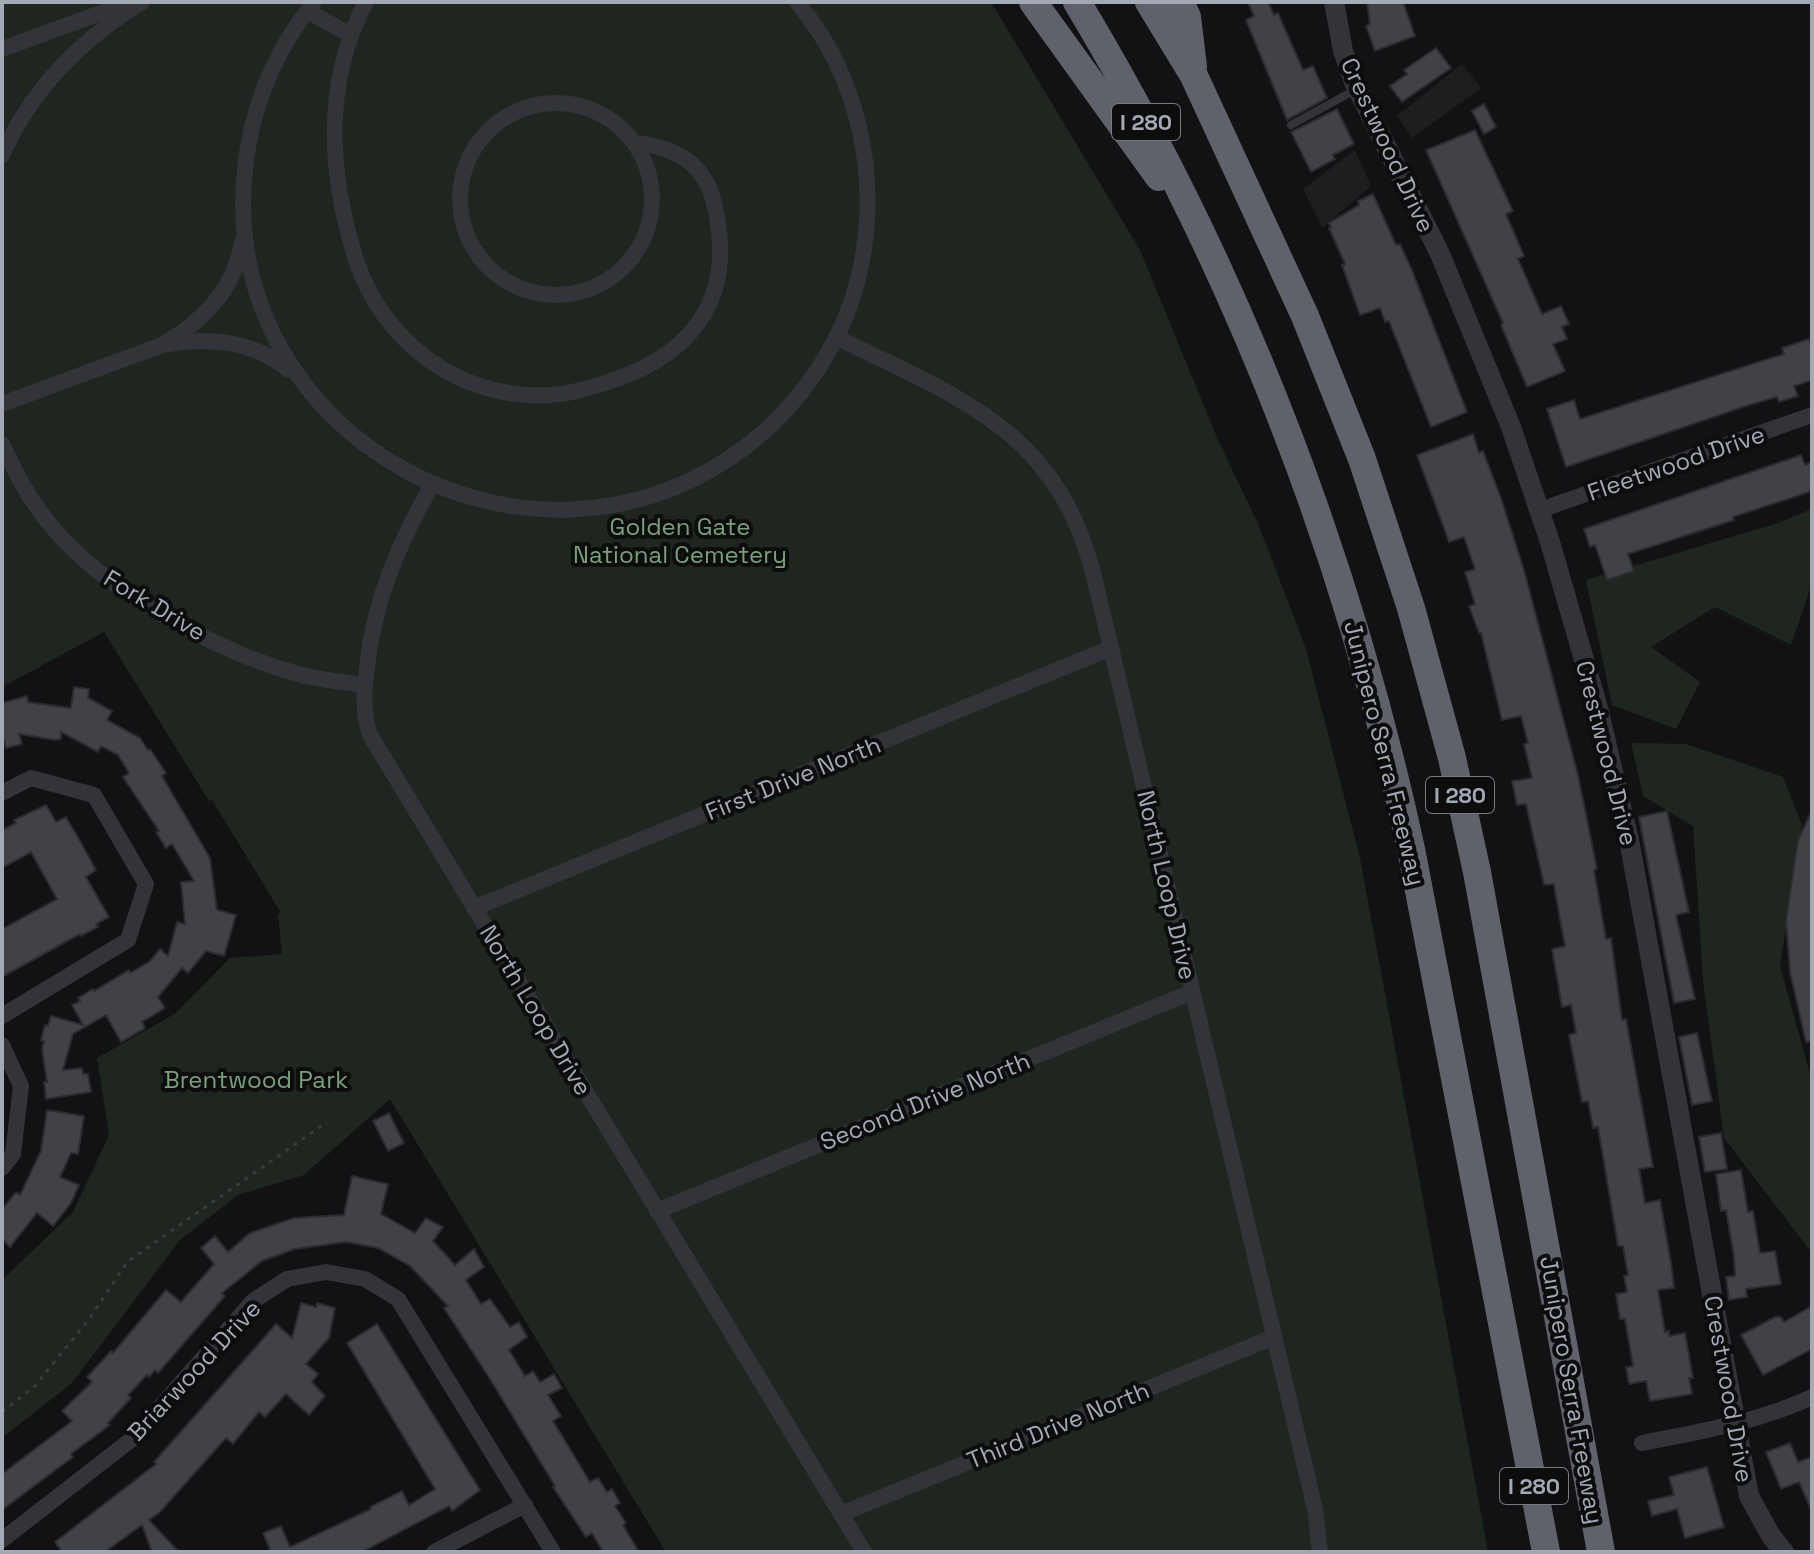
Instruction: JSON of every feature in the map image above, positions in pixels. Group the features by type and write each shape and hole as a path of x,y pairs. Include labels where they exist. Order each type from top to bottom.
{"highway":[{"path":"1033,2 1209,246"},
{"name":"Junipero Serra Freeway","path":"1077,2 1155,139 1209,246 1257,355 1301,467 1352,618 1385,734 1417,876 1546,1552"},
{"name":"Junipero Serra Freeway","path":"1149,2 1194,76 1289,279 1339,399 1388,534 1432,682 1482,898 1601,1552"},
{"path":"1180,2 1187,17 1194,76"}],"street":[{"path":"2,49 129,2"},
{"path":"2,155 22,119 58,70 97,33 142,2"},
{"path":"366,2 351,35 338,81 334,139 340,199 359,268 383,316 406,342 432,363 474,384 506,393 537,396 565,394 594,387 662,360 684,343 701,319 713,294 720,252 718,221 711,189 697,168 678,154 658,146 634,143 607,117 571,104 533,105 499,121 473,148 460,184 461,221 478,256 506,281 541,294 579,292 613,277 638,249 651,214 650,177 634,143"},
{"path":"162,345 209,341 251,348 283,365 338,423 370,450 432,485 480,502 535,510 606,507 665,491 718,467 774,423 809,383 848,310 863,258 868,207 865,155 855,110 839,69 818,30 797,2"},
{"name":"Crestwood Drive","path":"1334,2 1343,51 1358,89 1398,165 1467,317 1511,427 1540,510 1598,708 1629,840 1749,1496 1778,1544"},
{"path":"2,404 162,345 201,318 227,287 241,249 246,154 256,112 281,51 310,6 351,35"},
{"path":"244,218 250,265 265,313 307,389"},
{"name":"North Loop Drive","path":"836,337 979,409 1007,430 1033,454 1063,496 1084,541 1315,1509 1320,1552"},
{"name":"Fleetwood Drive","path":"1540,510 1812,415"},
{"name":"Fork Drive","path":"2,444 32,502 54,529 92,567 122,588 185,626 267,664 316,679 365,685"},
{"name":"North Loop Drive","path":"432,485 407,530 387,578 372,635 365,685 365,718 370,735 864,1552"},
{"name":"First Drive North","path":"474,908 1111,648"},
{"path":"2,793 31,778 94,795 146,884 128,940 2,1016"},
{"name":"Second Drive North","path":"657,1211 1192,992"},
{"path":"2,1045 21,1086 13,1154 2,1168"},
{"name":"Briarwood Drive","path":"2,1540 132,1439 253,1301 287,1279 326,1272 365,1279 398,1299 553,1552"},
{"name":"Third Drive North","path":"841,1514 1274,1337"},
{"path":"1642,1443 1736,1424 1812,1397"},
{"path":"434,1552 525,1505"}],"lane":[{"path":"1291,125 1358,89"}],"path":[{"path":"2,1412 35,1386 89,1319 127,1262 327,1122"}],"shaded area":[{"path":"1462,64 1481,88 1412,138 1397,116"},
{"path":"1355,150 1371,186 1322,228 1303,189"}],"green space":[{"name":"Golden Gate National Cemetery","path":"2,2 991,2 1140,250 1218,440 1259,526 1306,649 1360,858 1488,1552 666,1552 390,1099 304,1175 238,1195 180,1240 72,1383 2,1438 2,1280 73,1212 109,1135 97,1058 176,1013 230,958 282,954 278,914 281,913 104,632 2,687"},
{"path":"1812,509 1812,583 1791,645 1715,607 1651,647 1700,682 1676,729 1612,705 1586,580 1775,524"},
{"path":"1631,743 1686,744 1783,777 1802,825 1780,966 1812,1081 1812,1253 1724,1138 1703,980 1693,826 1643,796"}],"building":[{"path":"1248,2 1268,2 1274,15 1278,13 1303,70 1313,66 1327,98 1287,120 1246,20 1254,16"},
{"path":"1367,2 1403,2 1415,36 1375,51 1366,26 1370,24"},
{"path":"1436,48 1451,68 1402,102 1390,86 1407,74 1404,70"},
{"path":"1484,104 1496,127 1484,134 1472,111"},
{"path":"1337,109 1354,144 1311,172 1291,132"},
{"path":"1475,130 1513,211 1506,214 1524,256 1518,259 1542,314 1561,306 1569,324 1562,327 1567,339 1553,344 1565,371 1527,387 1501,325 1503,323 1426,150"},
{"path":"1373,194 1396,245 1400,244 1411,268 1467,412 1431,427 1389,321 1385,322 1380,308 1360,315 1342,265 1345,264 1329,228 1329,223 1359,205 1358,201"},
{"path":"1809,339 1812,347 1812,380 1794,386 1798,396 1779,402 1777,397 1752,404 1566,467 1547,409 1574,400 1580,419 1784,354 1782,348"},
{"path":"1473,434 1501,498 1524,570 1578,775 1597,869 1594,870 1606,939 1611,938 1622,1020 1626,1019 1653,1167 1639,1169 1645,1203 1660,1200 1671,1263 1674,1288 1658,1290 1665,1332 1669,1331 1669,1336 1685,1333 1693,1378 1689,1378 1692,1394 1650,1401 1646,1381 1629,1384 1626,1367 1633,1366 1625,1319 1620,1319 1616,1294 1627,1292 1624,1276 1628,1275 1623,1246 1618,1246 1598,1127 1593,1128 1588,1101 1582,1102 1569,1035 1576,1033 1571,1005 1562,1007 1552,949 1565,946 1554,884 1544,885 1526,804 1517,805 1512,781 1532,778 1524,744 1528,743 1521,716 1502,720 1481,633 1469,606 1475,604 1465,572 1475,569 1464,537 1449,542 1417,455"},
{"path":"1801,455 1805,465 1812,462 1812,491 1628,554 1634,571 1607,580 1595,545 1590,547 1584,529"},
{"path":"74,687 89,689 88,698 112,711 107,720 140,738 150,749 166,773 162,776 210,858 217,910 236,915 224,956 206,951 188,973 182,968 158,997 165,1008 142,1022 145,1028 121,1042 106,1015 73,1034 63,1070 82,1068 83,1074 88,1074 91,1092 46,1099 44,1041 41,1040 51,1016 83,1025 72,1005 80,1001 78,998 129,970 130,973 150,961 160,949 168,956 177,922 185,924 181,882 194,881 172,844 166,848 156,832 159,831 123,777 129,773 118,755 101,746 98,752 61,732 61,739 55,740 19,734 22,744 6,748 2,735 2,703 27,696 28,702 71,708"},
{"path":"46,805 56,822 66,817 79,839 96,870 86,877 109,917 96,924 98,927 2,977 2,929 57,899 31,852 2,868 2,830 16,823 14,820"},
{"path":"1812,810 1812,1041 1806,1042 1790,972 1786,919 1798,840"},
{"path":"1667,811 1689,912 1676,915 1695,999 1674,1003 1639,817"},
{"path":"1697,1033 1712,1101 1692,1105 1679,1037"},
{"path":"47,1110 84,1116 78,1154 71,1153 60,1177 79,1185 71,1203 53,1226 37,1213 10,1247 2,1239 2,1209 16,1192 20,1195 41,1151"},
{"path":"389,1113 404,1143 388,1151 373,1121"},
{"path":"1721,1133 1727,1169 1705,1172 1699,1137"},
{"path":"1741,1170 1748,1212 1753,1211 1760,1253 1775,1251 1781,1284 1746,1289 1747,1297 1729,1300 1726,1277 1735,1276 1734,1257 1726,1210 1721,1211 1716,1174"},
{"path":"352,1176 388,1184 381,1214 415,1233 426,1218 443,1227 433,1241 455,1265 474,1249 484,1267 466,1280 481,1304 490,1299 510,1327 519,1322 527,1337 509,1350 525,1376 533,1371 540,1382 554,1374 562,1388 548,1395 561,1416 553,1421 590,1482 598,1478 607,1492 612,1489 620,1503 615,1506 626,1523 623,1525 639,1552 603,1552 592,1533 586,1537 444,1308 448,1306 410,1266 378,1248 346,1242 295,1249 262,1261 222,1293 225,1296 158,1373 155,1370 149,1377 147,1375 128,1395 131,1398 108,1423 110,1425 2,1510 2,1474 72,1421 62,1411 92,1382 87,1377 111,1351 113,1353 166,1290 181,1302 214,1264 201,1248 215,1236 228,1252 250,1233 294,1218 344,1215"},
{"path":"301,1303 335,1308 329,1338 306,1364 318,1374 312,1382 325,1396 309,1415 286,1394 265,1417 259,1412 233,1444 226,1438 160,1512 149,1520 179,1552 152,1552 142,1525 105,1552 62,1552 55,1542 156,1464 154,1462 276,1324 292,1338"},
{"path":"1812,1306 1812,1349 1763,1375 1741,1335 1775,1317 1781,1317 1784,1322"},
{"path":"377,1324 480,1490 452,1511 449,1506 362,1552 271,1552 263,1533 281,1526 290,1547 402,1491 409,1505 435,1489 347,1343"},
{"path":"1790,1443 1798,1462 1812,1457 1812,1512 1799,1482 1781,1489 1766,1452"},
{"path":"1707,1467 1724,1527 1685,1538 1677,1509 1652,1516 1648,1501 1674,1495 1669,1477"}],"park label":[{"name":"Brentwood Park","path":"256,1079"}]}
